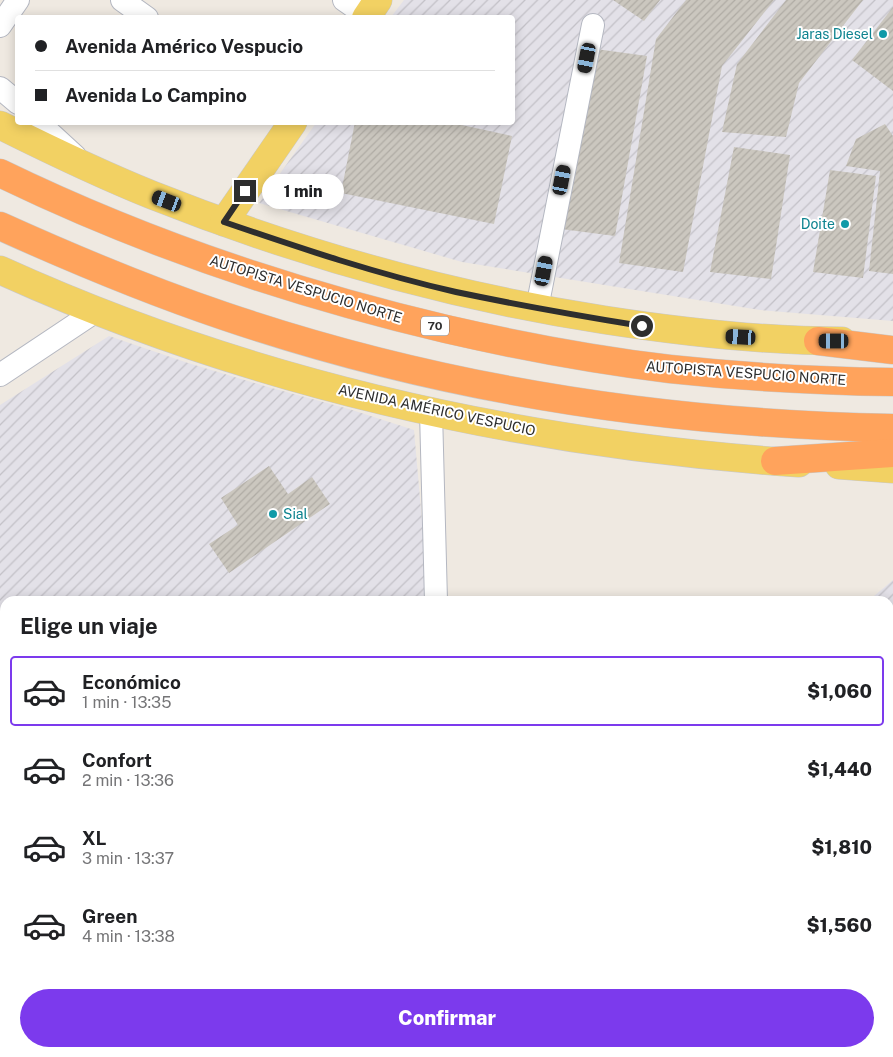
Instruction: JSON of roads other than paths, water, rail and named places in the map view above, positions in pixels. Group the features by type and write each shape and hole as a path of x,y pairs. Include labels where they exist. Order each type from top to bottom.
{"highway":[{"name":"AUTOPISTA VESPUCIO NORTE","path":"0,173 95,216 223,265 321,296 413,321 540,349 669,369 792,379 893,382"},
{"path":"0,226 105,272 224,316 336,350 440,376 558,399 685,417 776,424 893,428"},
{"path":"818,341 893,350"},
{"path":"775,461 893,453"}],"main road":[{"path":"0,125 87,167 150,194 224,222 317,253 455,291 616,322 727,336 818,341 893,340"},
{"path":"224,222 291,125"},
{"name":"AVENIDA AMÉRICO VESPUCIO","path":"0,270 96,311 200,347 354,394 431,412 478,422 624,446 706,456 893,469"}],"street":[{"path":"0,26 18,0"},
{"path":"122,0 143,15"},
{"path":"344,0 371,11"},
{"path":"537,308 594,25"},
{"path":"0,88 15,100"},
{"path":"41,125 87,167"},
{"path":"0,375 96,311"},
{"path":"431,412 436,596"}],"place":[{"name":"Jaras Diesel","path":"883,34"},
{"name":"Doite","path":"845,224"},
{"name":"Sial","path":"273,514"}]}
